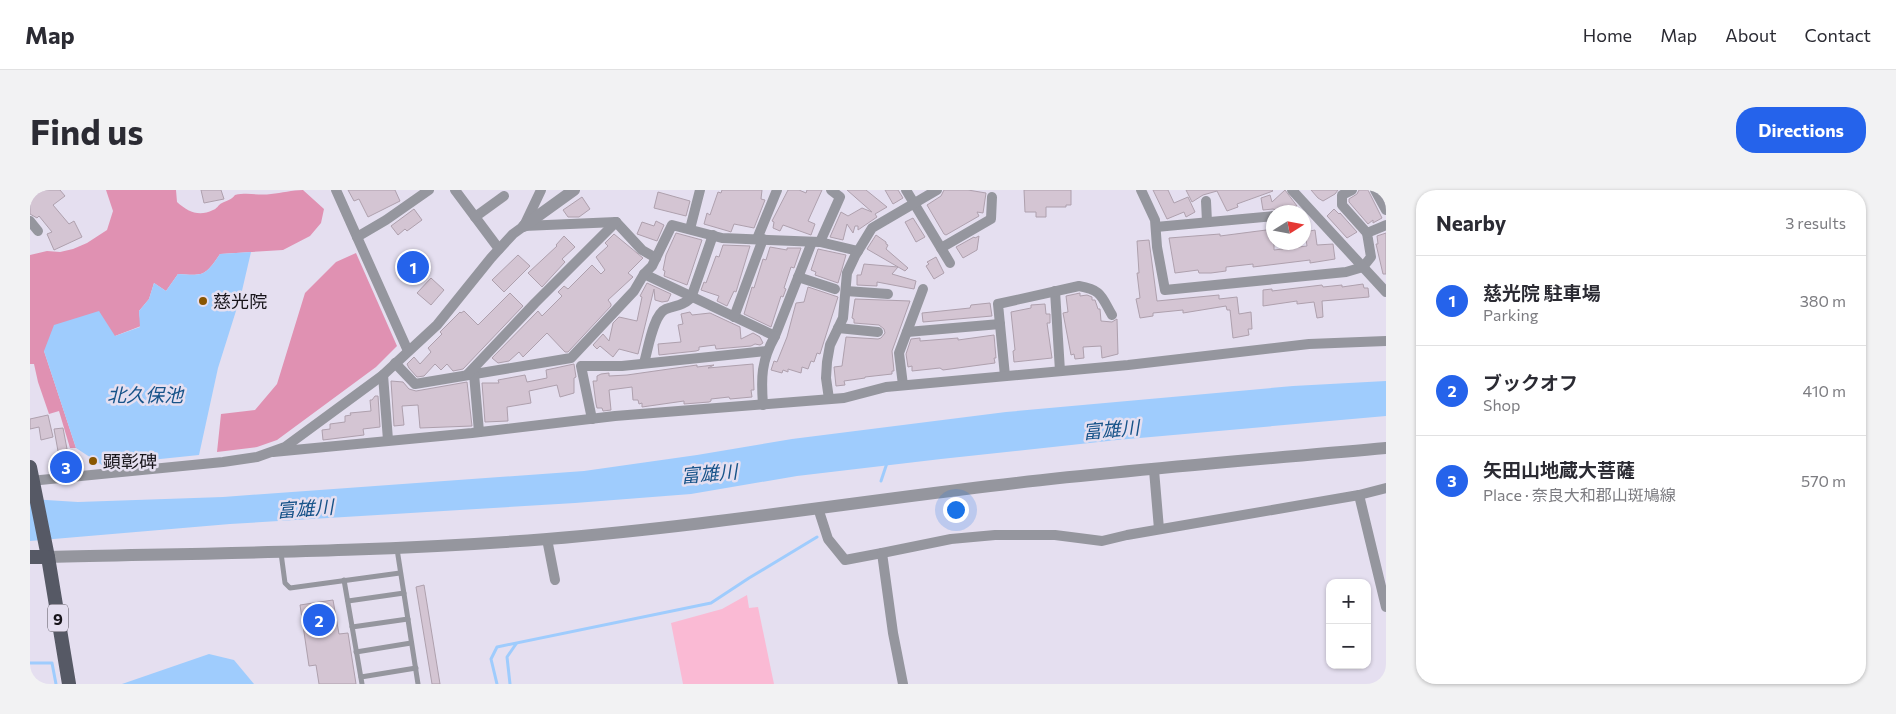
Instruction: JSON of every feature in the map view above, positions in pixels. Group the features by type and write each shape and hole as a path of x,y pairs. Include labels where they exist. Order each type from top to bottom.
{"main road":[{"name":"9","path":"32,479 48,554 69,684"},
{"path":"30,556 48,554"}],"street":[{"path":"336,190 356,237 379,279 408,351"},
{"path":"356,237 386,220 429,190"},
{"path":"455,190 499,249"},
{"path":"524,226 541,190"},
{"path":"32,479 214,463 257,457 285,447 383,375 437,325 513,234 574,190"},
{"path":"690,229 700,190"},
{"path":"734,317 778,190"},
{"path":"763,405 762,370 767,351 775,336 798,277 840,196 831,190"},
{"path":"906,190 950,263"},
{"path":"829,399 826,378 827,362 830,345 843,318 847,272 872,228 937,190"},
{"path":"1141,190 1155,220 1157,247 1165,290 1346,272 1363,266 1371,257 1367,233 1342,206 1342,195 1352,190"},
{"path":"1292,190 1302,205"},
{"path":"1375,190 1386,210"},
{"path":"475,217 504,196"},
{"path":"941,248 991,219 992,197"},
{"path":"1206,201 1207,222"},
{"path":"1311,216 1363,266 1386,292"},
{"path":"1156,227 1266,217"},
{"path":"30,221 38,230"},
{"path":"524,226 616,222 642,250 656,258"},
{"path":"470,375 535,302 616,222"},
{"path":"395,363 414,384 571,358 634,291 644,274 652,266 672,225 722,238 816,242 858,251"},
{"path":"1367,233 1386,225"},
{"path":"644,364 658,316 665,309 683,305 692,298 713,235"},
{"path":"644,274 775,336"},
{"path":"798,277 835,290"},
{"path":"1005,376 998,304 1079,286 1092,288 1098,292 1112,315"},
{"path":"903,385 899,353 923,289"},
{"path":"846,291 888,294"},
{"path":"1055,291 1060,371"},
{"path":"907,332 1000,324"},
{"path":"838,328 878,332"},
{"path":"273,452 592,419 844,398 886,387 903,385 1060,371 1308,344 1386,340"},
{"path":"592,419 580,366 622,366 767,351"},
{"path":"383,375 388,440"},
{"path":"470,375 479,432"},
{"path":"48,554 398,549 548,539 650,530 992,486 1386,448"},
{"path":"1154,470 1158,529"},
{"path":"818,508 828,540 845,560 951,539 995,535 1055,535 1102,541 1158,529 1359,495 1386,488"},
{"path":"1359,495 1386,607"},
{"path":"548,539 555,580"},
{"path":"882,552 893,634 903,684"}],"lane":[{"path":"398,549 400,573 418,684"},
{"path":"281,552 285,583 290,588 400,573"},
{"path":"344,580 362,684"},
{"path":"348,601 404,593"},
{"path":"352,627 408,619"},
{"path":"356,652 412,643"},
{"path":"361,677 416,668"}],"shaded area":[{"path":"106,190 176,190 177,202 190,211 203,213 214,209 235,195 303,190 324,209 321,223 310,236 283,250 220,254 211,267 203,273 193,275 178,274 166,291 154,283 149,299 139,311 141,326 115,336 44,351 76,448 70,448 59,411 49,414 34,364 30,364 30,255 47,251 60,252 73,249 87,243 107,230 113,211"},
{"path":"356,253 397,346 376,367 277,440 257,447 217,452 221,414 255,410 277,384 305,293 336,262"},
{"path":"747,595 749,608 758,607 774,684 683,684 671,623 722,609"}],"water":[{"name":"北久保池","path":"251,252 241,295 218,368 199,455 102,465 76,448 44,351 54,325 99,311 115,336 140,327 139,311 149,299 154,283 166,291 178,274 193,275 203,273 211,267 220,254"},
{"name":"富雄川","path":"1386,381 1386,416 1117,440 941,459 797,476 691,494 230,524 30,541 30,499 78,502 223,497 584,471 792,439 1006,412 1293,386"},
{"path":"209,654 234,660 254,684 122,684"}],"building":[{"path":"30,190 60,190 65,196 53,205 69,224 74,221 82,237 54,250 47,234 52,232 39,216 37,218 30,214"},
{"path":"201,190 221,190 224,199 204,203"},
{"path":"348,190 395,190 400,201 368,217 359,199 354,201"},
{"path":"722,190 762,190 761,199 765,200 754,228 734,224 731,232 704,224 707,213 710,215 718,192 721,193"},
{"path":"788,190 799,190 806,193 807,190 822,190 808,221 815,224 811,235 783,225 780,231 773,228 774,222 772,221"},
{"path":"847,190 866,190 887,207 875,214 877,217 858,230 858,226 855,226 853,233 847,224 843,240 830,237 841,212 848,216 862,208 872,212"},
{"path":"885,190 898,190 903,198 893,204"},
{"path":"944,190 968,190 986,193 983,213 977,212 979,216 946,235 944,234 927,205 941,196"},
{"path":"1024,190 1071,190 1071,205 1066,205 1066,207 1046,207 1046,217 1036,217 1036,212 1025,212"},
{"path":"1153,190 1168,190 1174,203 1188,197 1195,212 1186,217 1184,212 1167,219"},
{"path":"1186,190 1273,191 1237,204 1238,207 1227,211 1217,191 1203,195 1192,202"},
{"path":"1285,190 1296,205 1266,205 1266,210 1263,210 1261,198 1270,195 1272,202"},
{"path":"1311,190 1338,190 1323,201"},
{"path":"1359,190 1368,190 1382,218 1373,223 1373,220 1368,224 1349,202 1349,199 1357,194"},
{"path":"658,192 690,201 686,216 654,208"},
{"path":"582,197 590,209 579,217 568,217 563,210"},
{"path":"414,209 422,220 398,235 391,226"},
{"path":"1334,209 1357,232 1347,238 1327,216"},
{"path":"913,218 925,237 916,242 905,222"},
{"path":"656,221 664,225 657,241 637,234 642,222 654,226"},
{"path":"1266,230 1266,250 1311,250 1311,231 1315,230 1317,245 1333,244 1335,259 1310,263 1310,260 1253,267 1253,264 1226,267 1226,271 1211,273 1199,273 1198,270 1175,273 1169,238 1220,234 1220,236"},
{"path":"676,233 702,240 687,285 664,276 665,271 663,270 666,255"},
{"path":"1386,233 1386,274 1383,274 1376,244 1378,244 1377,236"},
{"path":"614,234 643,258 628,273 633,277 608,300 611,306 568,352 565,352 547,333 523,357 519,352 509,361 498,363 492,358 538,311 542,316 562,296 558,292 564,286 568,289 592,265 601,274 605,270 596,257 608,246 605,243"},
{"path":"876,235 886,242 888,245 886,249 908,268 905,271 867,249"},
{"path":"564,236 575,247 562,259 565,262 542,287 528,273 557,246"},
{"path":"979,236 977,250 963,258 956,247"},
{"path":"1149,240 1157,301 1219,295 1219,299 1237,297 1239,314 1251,312 1252,329 1248,329 1249,335 1233,338 1230,310 1227,310 1226,306 1183,313 1183,310 1153,313 1153,316 1140,318 1136,299 1140,298 1137,273 1139,273 1137,241"},
{"path":"723,245 750,246 736,292 734,291 727,306 717,301 719,296 701,290 704,282 706,283 716,256 719,257"},
{"path":"770,247 787,250 787,248 801,248 794,268 791,267 784,288 786,289 783,297 781,296 771,327 744,314 752,287 754,288 763,259 766,260"},
{"path":"818,249 846,255 838,283 815,275 816,272 811,270"},
{"path":"518,255 530,266 504,292 492,280"},
{"path":"936,257 944,273 934,279 926,266 929,264 927,262"},
{"path":"864,264 898,267 892,274 916,281 914,289 877,282 877,286 857,285 857,275 861,275"},
{"path":"431,278 444,290 431,305 417,293"},
{"path":"647,283 671,294 668,301 655,300 654,289 638,354 619,349 613,357 600,346 597,349 593,345 603,334 609,341 613,323 619,317 637,321 642,297 640,296"},
{"path":"1363,284 1364,288 1368,288 1369,297 1322,301 1323,317 1317,318 1314,302 1297,304 1297,301 1263,306 1263,290 1272,289 1272,291 1322,285 1323,287 1342,285 1342,287"},
{"path":"808,287 838,297 820,354 817,353 814,362 811,361 808,369 802,367 801,373 788,369 788,372 783,370 782,373 771,370 774,361 777,362 787,337 796,303 804,302"},
{"path":"510,293 523,306 463,369 453,371 447,364 441,370 435,364 424,376 417,377 409,368 407,364 414,357 420,364 431,352 428,348 442,334 440,332 460,312 464,311 478,325"},
{"path":"1080,293 1080,296 1087,295 1092,297 1092,300 1095,300 1098,309 1100,309 1101,321 1112,322 1117,319 1118,354 1102,358 1101,346 1083,347 1084,358 1075,359 1074,354 1071,355 1063,313 1068,312 1066,296"},
{"path":"855,299 910,301 892,351 894,371 892,371 892,374 844,381 845,385 836,386 834,367 842,366 846,337 878,339 885,333 884,329 879,325 854,323 852,318"},
{"path":"990,303 992,316 923,322 922,313 970,308 971,305"},
{"path":"1045,304 1046,314 1050,314 1050,323 1047,323 1052,358 1014,362 1013,351 1015,350 1011,312 1031,308 1031,305"},
{"path":"690,312 692,315 710,313 740,327 741,339 753,333 760,337 763,343 760,345 716,349 715,345 699,347 699,350 696,351 659,355 658,344 681,342 678,325 683,324 681,314"},
{"path":"994,335 995,363 943,370 940,368 912,371 912,366 908,367 906,354 911,339 920,338 920,341 958,338 958,340"},
{"path":"574,364 576,377 574,378 574,393 560,397 557,385 529,391 531,403 507,407 508,421 485,422 482,383 499,383 498,380 525,375 527,382 547,378 546,370"},
{"path":"753,364 754,390 751,390 752,397 730,399 729,397 711,399 709,402 684,404 684,401 642,407 642,403 639,404 638,400 633,400 632,387 609,390 611,410 603,411 602,408 597,408 593,381 597,381 597,376 601,374 609,373 609,376 627,375 697,365 697,367 714,365 708,368"},
{"path":"391,381 403,382 409,389 416,391 467,382 472,426 420,428 418,405 402,406 404,425 394,426"},
{"path":"378,396 380,427 363,429 364,435 323,440 322,430 330,429 330,424 345,422 345,416 351,415 350,413 371,411 370,400"},
{"path":"48,415 53,437 41,440 39,427 30,429 30,419"},
{"path":"63,428 67,449 58,451 54,429"},
{"path":"424,585 440,684 432,684 416,587"},
{"path":"333,600 339,634 348,633 356,684 319,684 316,665 309,666 300,605"}],"waterway":[{"path":"881,481 887,463"},
{"path":"497,684 491,659 497,647 711,603 817,537"},
{"path":"510,684 507,657 516,644"},
{"path":"30,663 52,663 56,684"}],"place":[{"name":"慈光院 駐車場","path":"413,267"},
{"name":"慈光院","path":"203,301"},
{"name":"顕彰碑","path":"93,461"},
{"name":"矢田山地蔵大菩薩","path":"66,467"},
{"name":"ブックオフ","path":"319,620"}]}
